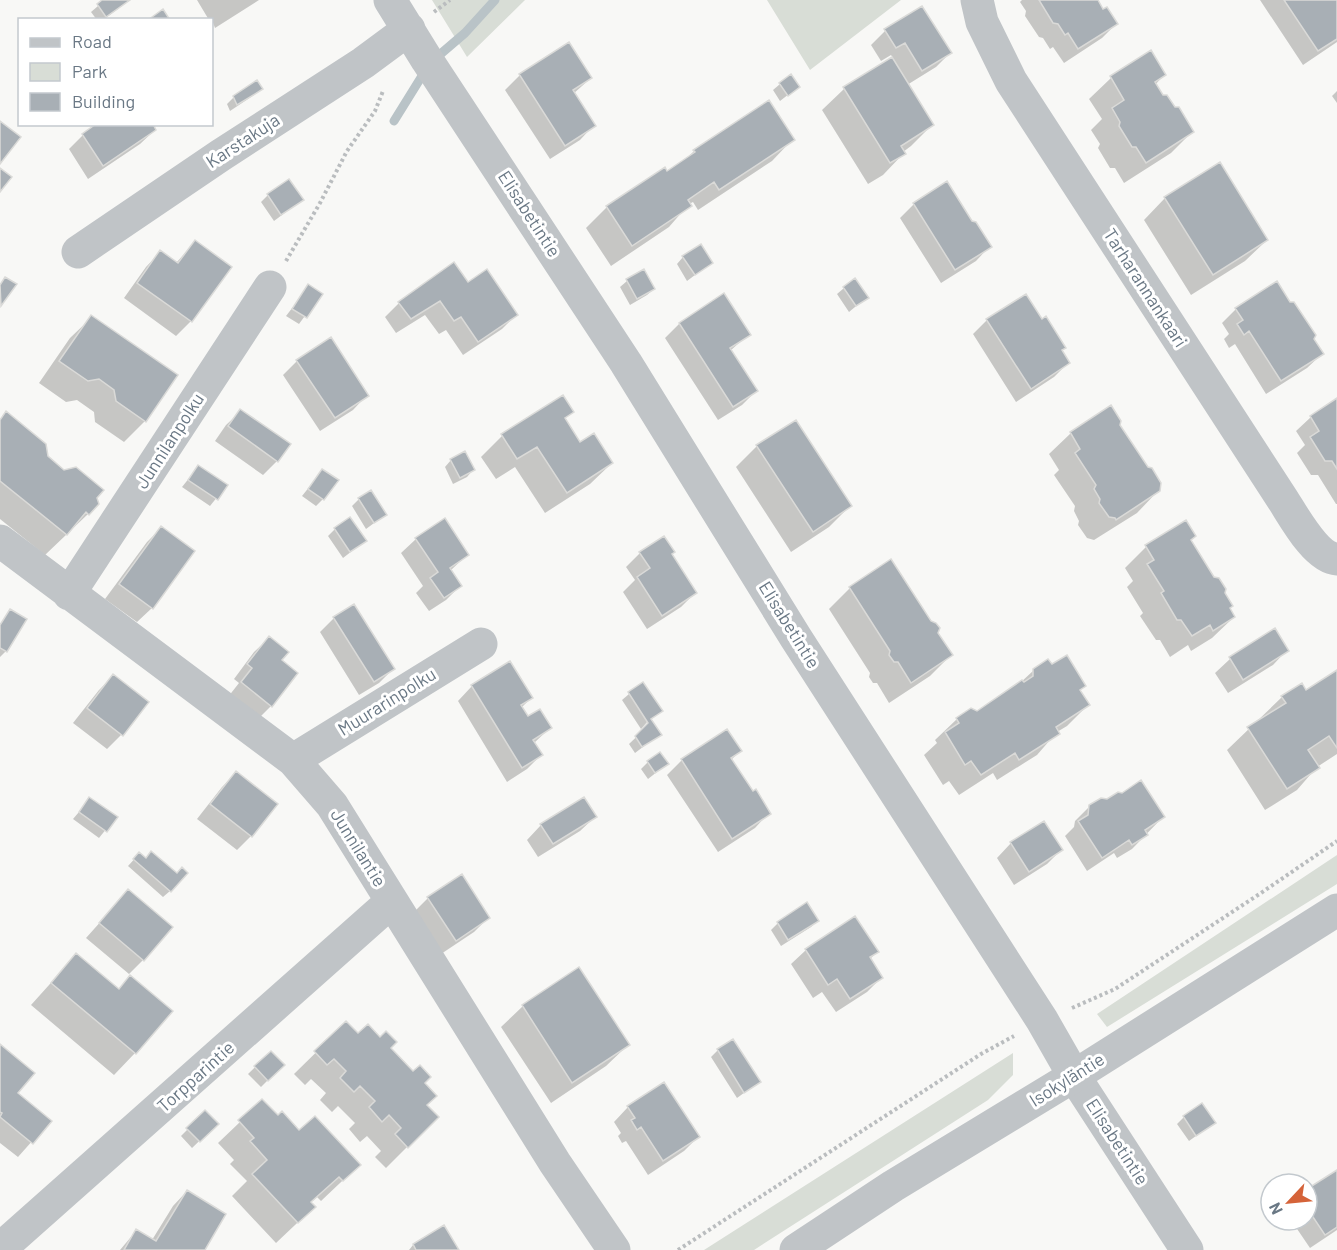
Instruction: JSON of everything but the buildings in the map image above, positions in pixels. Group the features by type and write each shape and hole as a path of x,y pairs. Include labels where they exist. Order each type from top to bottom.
{"street":[{"name":"Elisabetintie","path":"390,0 626,363 796,638 1187,1250"},
{"name":"Tarharannankaari","path":"977,0 982,22 1011,81 1289,510 1315,548 1337,559"},
{"name":"Karstakuja","path":"78,252 221,155 363,63 409,29"},
{"name":"Junnilanpolku","path":"69,594 270,287"},
{"name":"Junnilantie","path":"0,541 293,760 332,805 555,1163 614,1250"},
{"name":"Muurarinpolku","path":"293,760 481,644"},
{"name":"Torpparintie","path":"0,1249 391,902"},
{"name":"Isokyläntie","path":"796,1250 892,1186 1074,1076 1337,910"}],"path":[{"path":"270,287 320,203 347,151 375,111 384,90"},
{"path":"678,1250 981,1053 1042,1020 1115,989 1261,894 1337,841"}],"green space":[{"path":"432,0 525,0 467,57"},
{"path":"767,0 901,0 810,70"},
{"path":"1337,855 1337,884 1107,1027 1097,1014"},
{"path":"1013,1053 1013,1075 988,1100 754,1250 704,1250"}],"waterway":[{"path":"394,121 430,63 465,33 495,0"}]}
